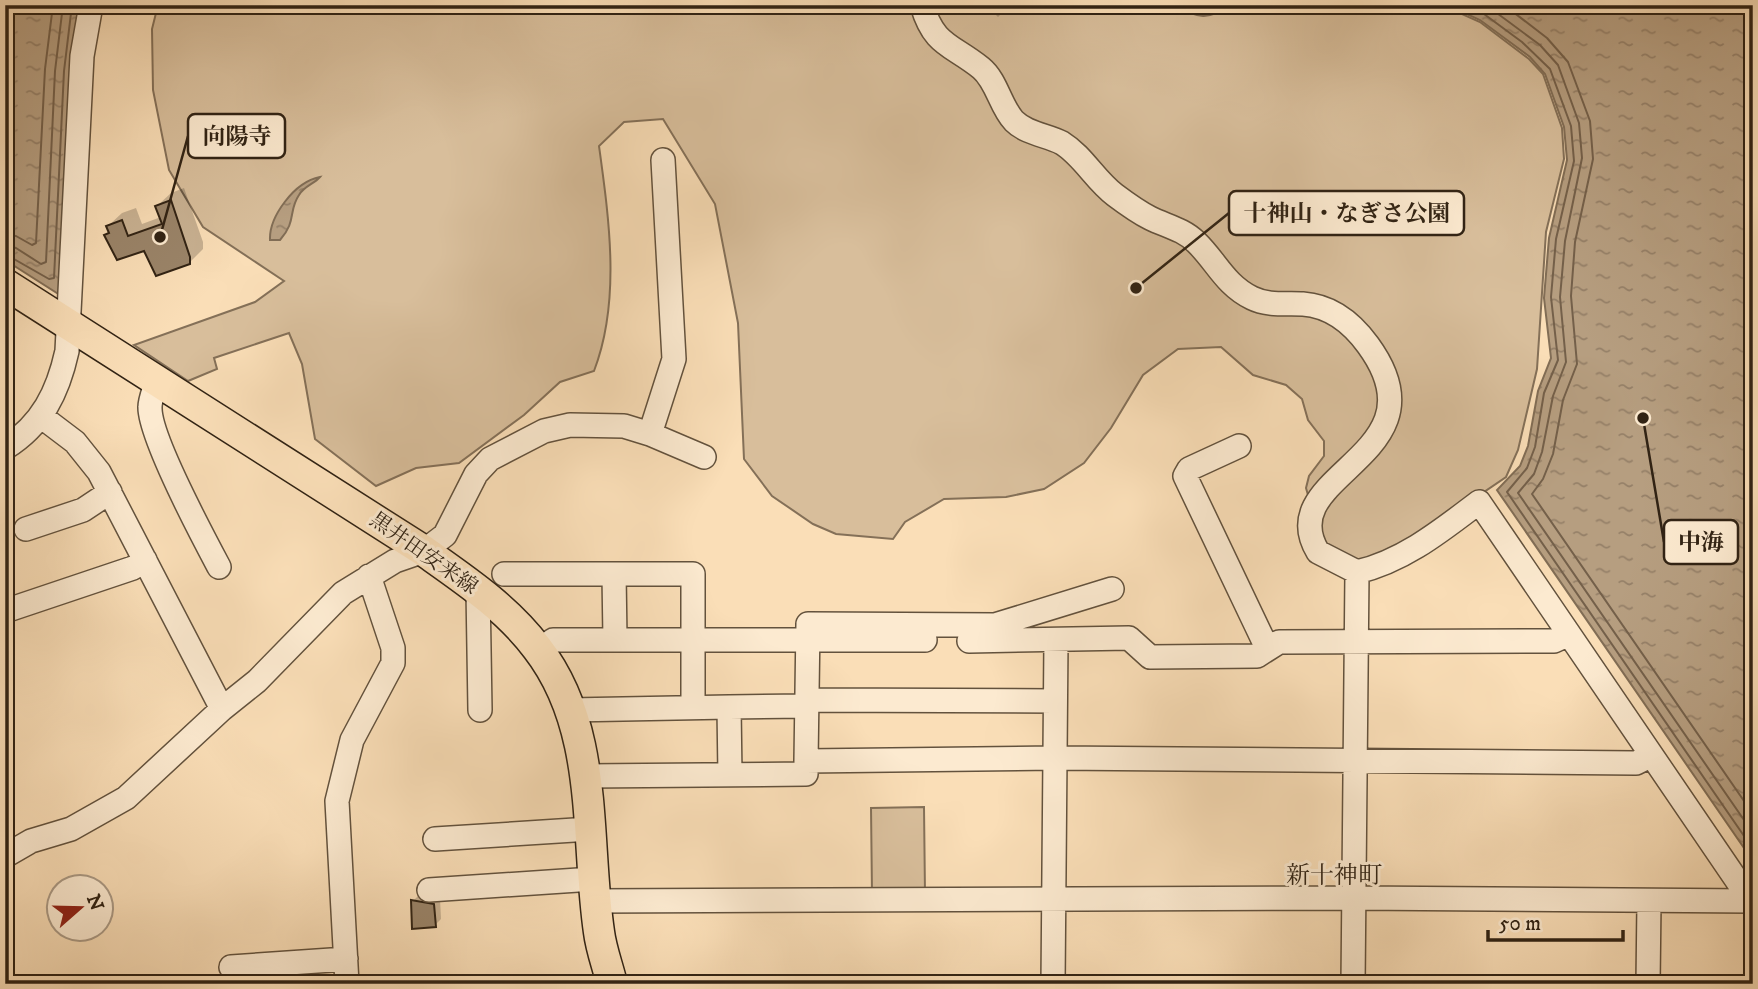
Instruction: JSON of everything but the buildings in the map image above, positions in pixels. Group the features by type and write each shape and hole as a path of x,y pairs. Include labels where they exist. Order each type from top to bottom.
{"main road":[{"name":"黒井田安来線","path":"5,284 424,551 504,612 539,650 570,710 586,776 599,935 612,984"}],"street":[{"path":"5,448 42,417 63,370 69,326 82,56 91,5"},
{"path":"922,5 928,27 942,43 982,69 1015,122 1062,143 1076,153 1115,195 1147,217 1172,226 1196,241 1233,286 1270,304 1306,304 1330,310 1347,321 1380,364 1390,391 1391,413 1369,448 1314,503 1310,531 1318,552 1357,572 1388,562 1435,536 1479,502 1752,903"},
{"path":"650,434 674,359 663,160"},
{"path":"157,380 150,407 153,426 187,506 219,567"},
{"path":"42,417 88,456 110,492 222,709"},
{"path":"5,856 31,841 71,829 126,798 222,709 257,681 343,593 396,561 424,551 445,536 476,474 490,459 527,437 544,430 594,424 624,426 705,457"},
{"path":"1239,446 1189,469 1185,476 1267,649"},
{"path":"26,529 83,510 110,492"},
{"path":"5,611 133,568 145,560"},
{"path":"1353,984 1357,572"},
{"path":"504,574 693,574 693,707"},
{"path":"614,574 615,639"},
{"path":"347,984 337,801 352,740 393,663 393,648 369,576"},
{"path":"586,776 806,774 808,624 995,625 1112,589"},
{"path":"478,590 480,710"},
{"path":"539,650 553,640 1056,641 1129,638 1150,657 1257,656 1279,642 1554,641 1569,634"},
{"path":"1053,984 1056,641"},
{"path":"570,710 806,703 1055,701"},
{"path":"729,707 730,775"},
{"path":"806,761 1055,758 1636,763 1650,756"},
{"path":"436,839 590,829"},
{"path":"429,890 594,890 1053,899 1354,898 1752,903"},
{"path":"1648,984 1649,902"},
{"path":"231,967 346,959"}],"shaded area":[{"path":"158,5 1173,5 1208,16 1231,5 1442,5 1480,22 1529,59 1543,74 1562,128 1564,159 1546,232 1537,369 1518,450 1506,477 1403,547 1369,559 1341,561 1323,548 1306,488 1309,476 1324,456 1324,441 1308,420 1302,399 1286,385 1253,375 1221,347 1178,349 1143,375 1111,428 1084,463 1044,489 1006,497 944,499 905,522 893,539 836,534 813,524 772,496 744,459 738,323 715,204 663,119 624,122 599,146 609,231 610,288 608,317 594,371 560,382 524,415 459,463 416,468 376,486 315,439 302,364 289,333 214,358 217,369 188,381 134,345 255,302 284,281 203,227 169,170 153,90 152,29"},
{"path":"924,807 925,894 872,894 871,808"}],"water":[{"path":"5,5 79,5 71,71 60,295 5,260"},
{"path":"1177,5 1229,5 1203,14"},
{"path":"1447,5 1753,5 1753,861 1497,490 1520,466 1528,446 1538,391 1551,358 1544,298 1549,238 1567,160 1564,127 1545,74 1530,57 1480,20"},
{"path":"320,177 299,195 289,227 280,240 270,240 274,221 292,193 310,180"}],"place":[{"name":"向陽寺","path":"160,237"},
{"name":"十神山・なぎさ公園","path":"1136,288"},
{"name":"中海","path":"1643,418"}],"district":[{"name":"新十神町","path":"1334,875"}]}
